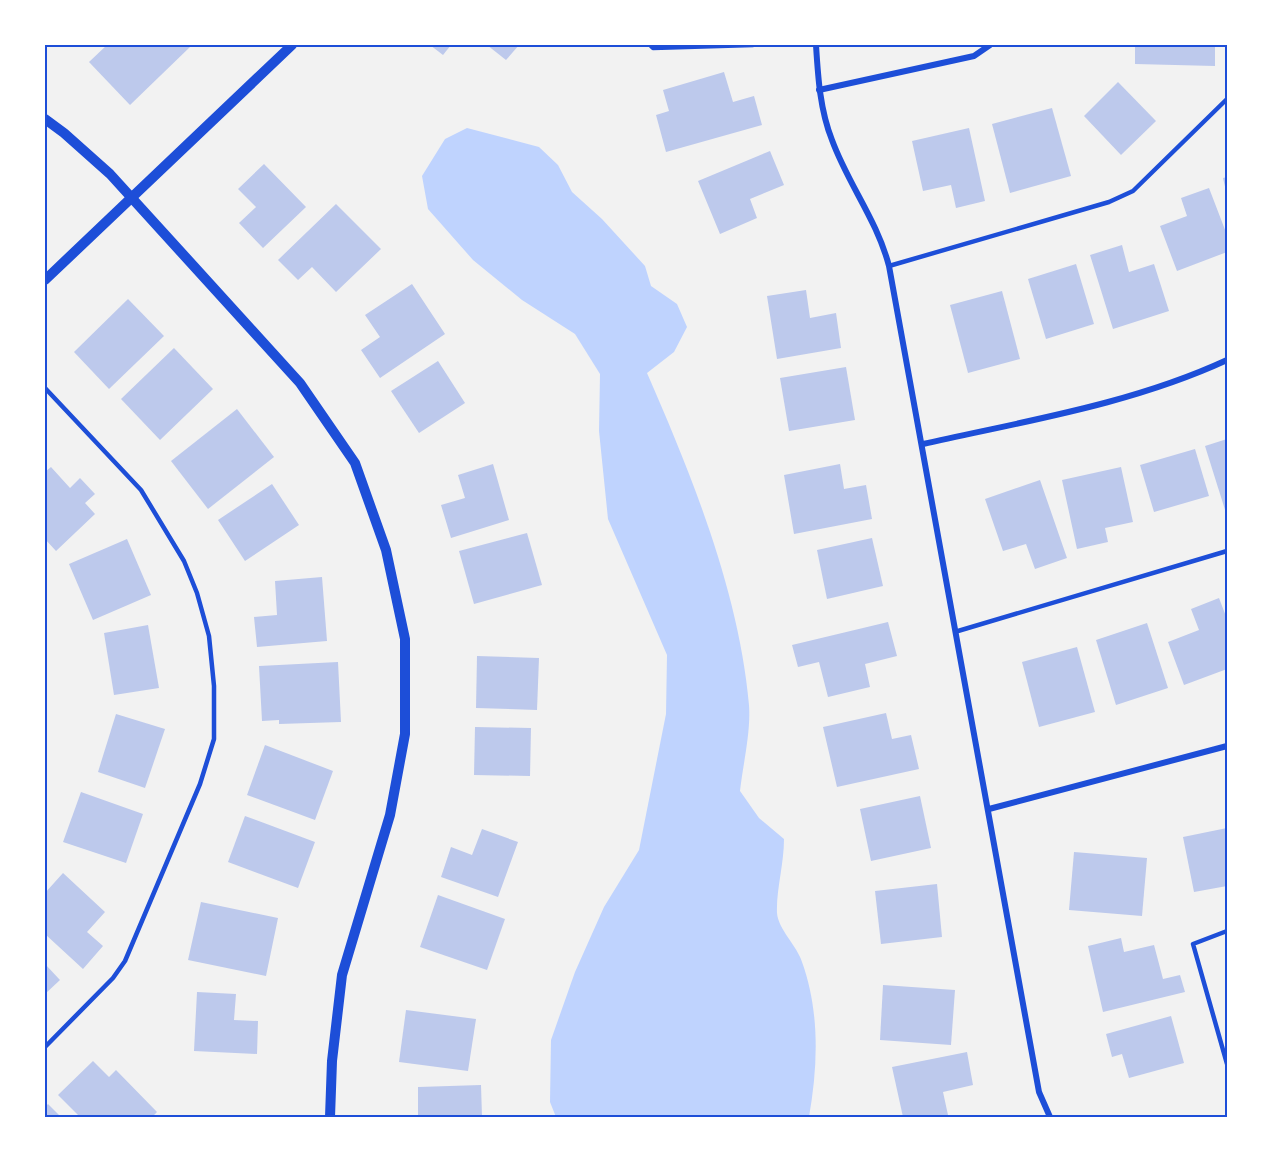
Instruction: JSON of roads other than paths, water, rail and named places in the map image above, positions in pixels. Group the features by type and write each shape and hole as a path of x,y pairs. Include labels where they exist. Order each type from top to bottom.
{"street":[{"path":"45,280 292,45"},
{"path":"816,45 819,90 831,140 881,237 890,266 958,631 1039,1092 1050,1117"},
{"path":"819,90 974,56 990,45"},
{"path":"45,119 110,174 131,200 300,383 355,463 386,550 405,639 405,734 390,815 342,975 332,1061 330,1117"},
{"path":"923,444 1084,408 1198,373 1227,360"},
{"path":"989,809 1227,746"}],"lane":[{"path":"650,45 653,48 753,45"},
{"path":"890,266 1109,202 1133,191 1227,99"},
{"path":"45,388 141,490 184,561 197,593 209,636 214,728 214,739 200,784 125,961 113,978 45,1047"},
{"path":"958,631 1227,551"},
{"path":"1227,931 1193,944 1227,1064"}],"water":[{"path":"467,128 539,147 558,165 572,192 602,219 645,266 651,286 677,304 687,327 674,352 647,373 681,452 711,535 735,620 744,663 749,705 748,737 740,791 759,818 784,839 777,913 781,925 802,962 808,981 816,1039 809,1117 556,1117 550,1102 551,1040 575,972 604,907 639,850 666,714 667,655 608,519 599,431 600,374 575,334 522,300 473,260 428,209 422,176 445,139"}]}
